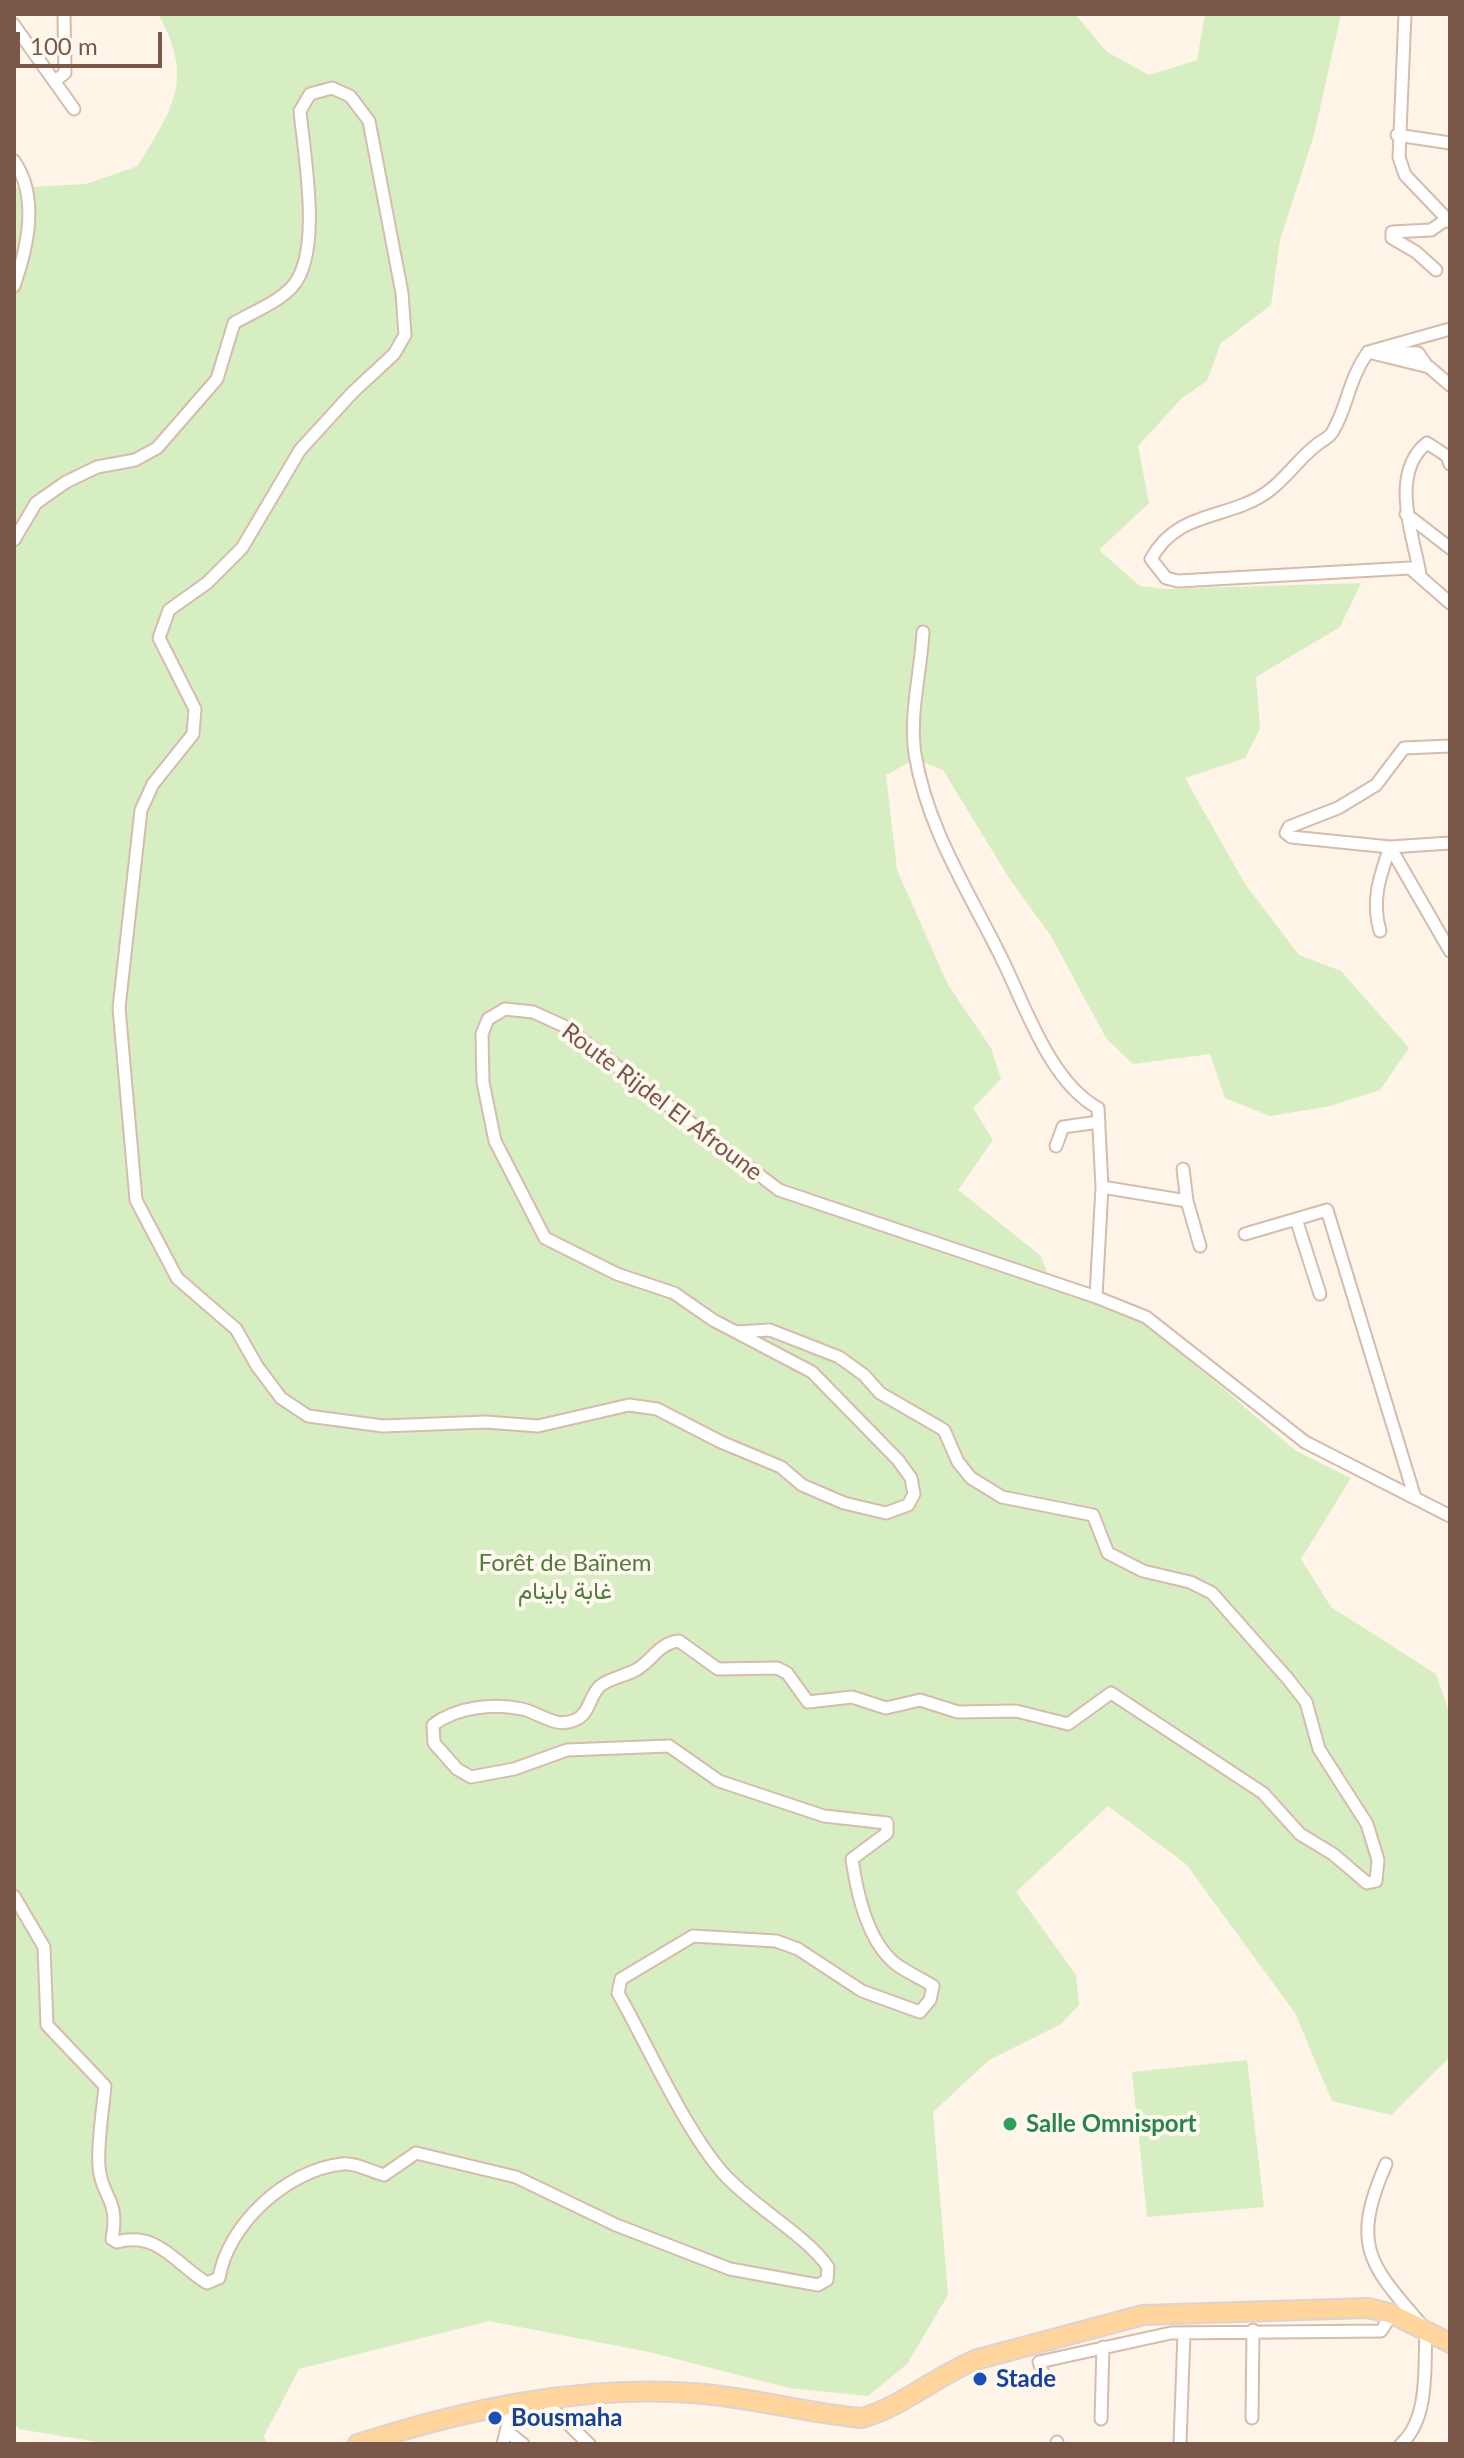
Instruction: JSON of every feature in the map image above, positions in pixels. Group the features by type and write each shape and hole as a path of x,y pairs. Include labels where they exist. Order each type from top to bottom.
{"main road":[{"path":"358,2444 407,2436 540,2397 691,2393 862,2418 883,2412 951,2370 975,2360 1143,2315 1186,2311 1368,2308 1392,2314 1450,2343"}],"street":[{"path":"55,81 64,75 66,69 64,14"},
{"path":"1405,14 1397,135 1405,175 1448,221 1431,230 1392,232 1392,238 1416,252 1436,270"},
{"path":"14,25 74,109"},
{"name":"Route Rijdel El Afroune","path":"14,540 36,503 66,482 97,467 135,460 157,448 217,379 234,323 276,300 293,286 305,264 309,228 300,111 310,94 332,88 350,96 369,121 402,293 405,335 394,354 352,393 300,450 242,548 207,583 169,610 159,638 195,709 193,734 153,784 141,810 119,1008 136,1200 177,1278 236,1329 257,1366 281,1398 308,1416 383,1426 486,1422 538,1426 629,1405 657,1409 721,1442 781,1467 802,1485 844,1503 886,1513 908,1505 914,1494 911,1478 863,1420 812,1372 736,1332 674,1293 617,1274 545,1238 495,1141 483,1082 482,1034 488,1019 505,1009 533,1012 564,1026 779,1190 1096,1297"},
{"path":"1397,135 1450,143"},
{"path":"14,161 27,180 28,213 23,260 14,286"},
{"path":"1450,329 1368,352 1352,375 1333,433 1306,453 1271,489 1252,501 1179,527 1161,542 1151,559 1166,578 1178,581 1410,568 1450,603"},
{"path":"1368,352 1418,353 1428,367 1450,385"},
{"path":"1420,574 1405,514 1416,452 1427,443 1447,456 1450,464"},
{"path":"1405,514 1450,548"},
{"path":"923,632 914,724 915,753 926,799 944,849 999,951 1028,1019 1080,1098 1098,1108 1102,1187 1096,1297 1146,1317 1305,1442 1450,1516"},
{"path":"1450,746 1404,748 1376,785 1338,808 1286,830 1291,837 1390,847 1450,843"},
{"path":"1380,931 1375,912 1377,882 1390,847"},
{"path":"1390,847 1450,951"},
{"path":"1056,1146 1063,1127 1099,1122"},
{"path":"1183,1169 1187,1201 1200,1246"},
{"path":"1102,1187 1187,1201"},
{"path":"1245,1234 1327,1210 1415,1498"},
{"path":"1296,1219 1320,1294"},
{"path":"14,1896 44,1947 47,2025 105,2086 99,2167 112,2198 115,2215 112,2239 117,2242 145,2240 161,2246 191,2274 207,2283 219,2278 222,2261 234,2237 268,2197 305,2176 344,2163 384,2175 416,2153 516,2177 616,2225 730,2269 818,2285 827,2280 828,2267 820,2256 769,2217 722,2173 698,2137 618,1993 621,1979 693,1936 776,1941 798,1949 862,1991 920,2012 930,2000 933,1986 898,1966 877,1942 857,1890 852,1859 887,1833 887,1823 824,1816 719,1781 669,1746 567,1750 514,1769 471,1777 457,1769 434,1743 433,1725 445,1715 479,1708 501,1708 523,1710 560,1723 575,1721 586,1713 601,1685 638,1669 666,1643 679,1641 718,1669 777,1668 787,1673 808,1702 852,1697 886,1708 920,1700 958,1712 1016,1711 1068,1724 1111,1693 1263,1793 1300,1834 1333,1854 1367,1883 1376,1881 1378,1860 1367,1824 1319,1749 1306,1702 1212,1593 1190,1582 1143,1571 1108,1553 1093,1515 1055,1505 1017,1502 971,1478 958,1462 944,1430 880,1393 864,1375 839,1357 770,1330 736,1332"},
{"path":"1386,2164 1367,2220 1369,2252 1380,2276 1426,2330 1421,2404 1409,2437 1401,2444"},
{"path":"1046,2383 1039,2362 1103,2347 1184,2333 1381,2331 1392,2314"},
{"path":"1252,2418 1253,2330"},
{"path":"1180,2444 1184,2333"},
{"path":"1101,2419 1103,2347"},
{"path":"540,2397 589,2444"},
{"path":"503,2444 513,2404"},
{"path":"508,2432 523,2444"}],"green space":[{"name":"Forêt de Baïnem غابة باينام","path":"158,14 1075,14 1107,52 1149,75 1197,60 1205,14 1341,14 1314,135 1280,240 1271,305 1221,343 1207,381 1182,398 1138,446 1149,503 1099,550 1140,586 1165,589 1361,583 1340,627 1256,677 1260,729 1245,758 1185,778 1245,884 1299,955 1341,971 1409,1048 1380,1090 1330,1106 1270,1116 1225,1098 1210,1054 1133,1064 1106,1038 1051,936 1009,878 943,770 915,759 886,775 897,870 948,985 991,1048 1001,1079 973,1108 993,1140 958,1190 1040,1255 1054,1290 1142,1319 1296,1451 1351,1478 1301,1559 1331,1607 1436,1674 1450,1715 1450,2057 1391,2115 1332,2101 1295,2013 1186,1864 1108,1806 1016,1892 1076,1975 1079,2005 1061,2024 989,2060 933,2112 948,2295 907,2364 868,2396 789,2388 649,2352 489,2321 299,2369 264,2436 266,2444 110,2444 19,2429 14,2422 14,188 86,184 138,166 161,127 175,93 175,57"},
{"path":"1247,2060 1264,2207 1147,2217 1132,2072"}],"place":[{"name":"Salle Omnisport","path":"1010,2124"},
{"name":"Stade","path":"980,2379"},
{"name":"Bousmaha","path":"495,2418"}]}
